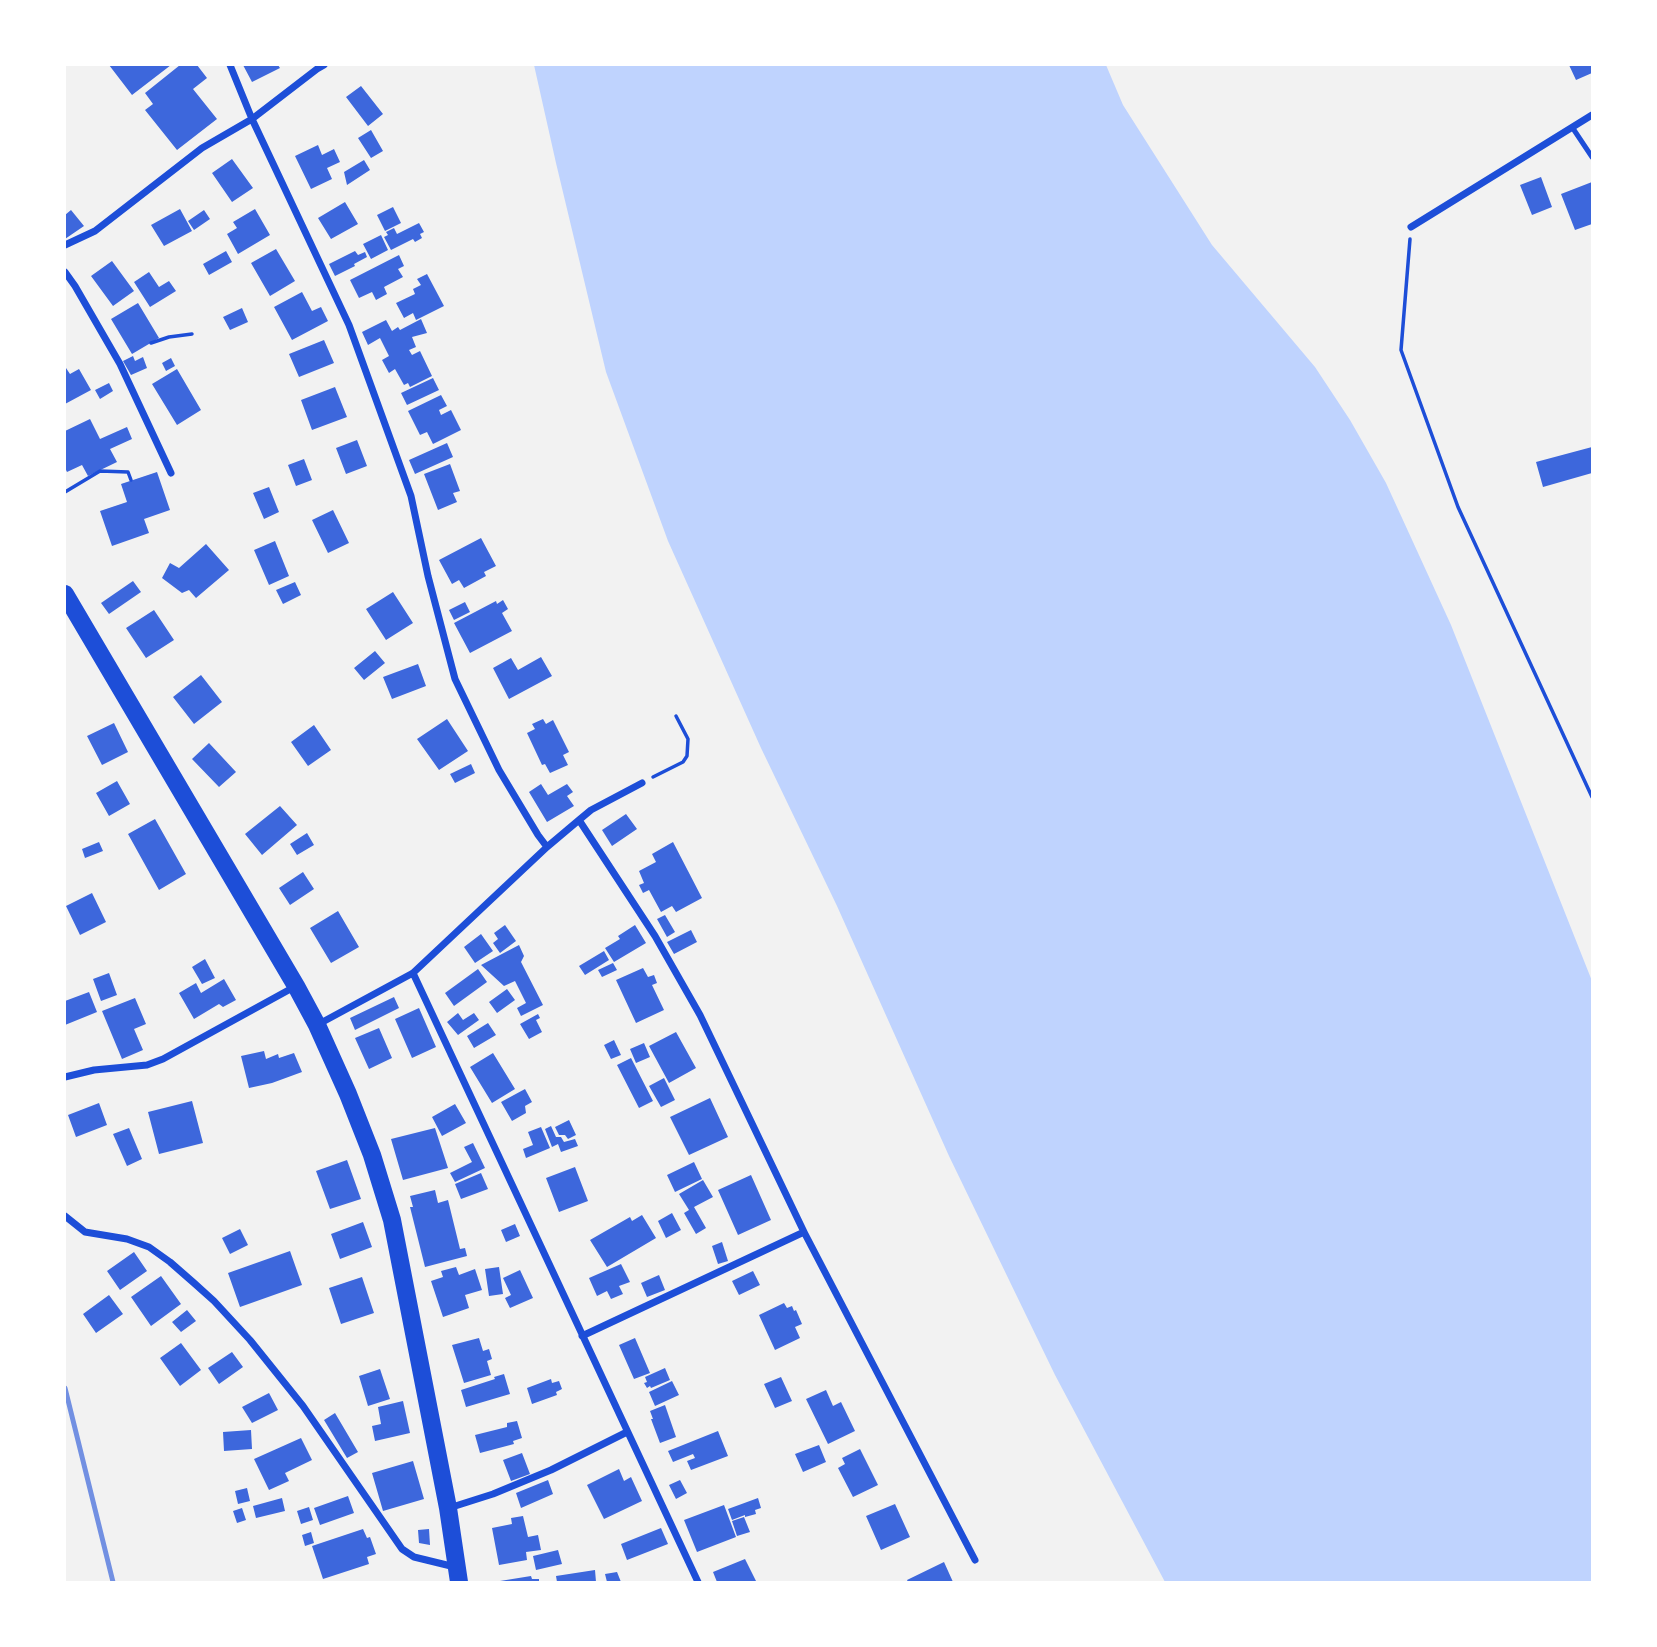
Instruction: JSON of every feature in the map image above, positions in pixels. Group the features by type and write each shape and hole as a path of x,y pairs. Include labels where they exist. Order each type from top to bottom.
{"main road":[{"path":"65,594 296,986 317,1025 363,1131 392,1220 448,1508 457,1574"}],"street":[{"path":"230,65 252,119 349,325 387,428 411,496 428,576 455,679 499,770 547,847"},
{"path":"65,245 95,231 202,148 252,119 324,65"},
{"path":"1411,227 1592,115"},
{"path":"65,272 120,364 171,473"},
{"path":"317,1025 413,973 547,847 591,810 642,783"},
{"path":"579,820 676,971 700,1015 804,1232 975,1560"},
{"path":"413,973 698,1582"},
{"path":"65,1077 94,1070 147,1065 163,1059 296,986"},
{"path":"65,1216 85,1232 135,1241 149,1247 214,1301 250,1340 303,1406 402,1549 414,1557 457,1574"},
{"path":"582,1336 804,1232"},
{"path":"448,1508 493,1494 551,1470 627,1432"}],"lane":[{"path":"1572,127 1592,157"}],"path":[{"path":"1411,227 1401,350 1458,508 1592,797"},
{"path":"151,343 192,334"},
{"path":"65,492 100,471 128,472 131,481"},
{"path":"642,783 682,762 687,756 688,739 676,716"}],"water":[{"path":"534,65 1106,65 1123,105 1212,245 1315,367 1350,420 1386,483 1451,625 1592,981 1592,1582 1165,1582 1055,1375 949,1156 668,541 606,372"}],"building":[{"path":"109,65 171,65 132,95"},
{"path":"180,65 197,65 207,78 193,89 217,119 177,150 145,110 153,104 145,93"},
{"path":"243,65 278,65 280,68 252,82"},
{"path":"1569,65 1592,65 1592,73 1576,80"},
{"path":"361,86 383,114 368,126 346,97"},
{"path":"371,130 383,151 371,158 358,138"},
{"path":"318,145 322,155 334,149 340,162 327,168 332,179 311,189 295,156"},
{"path":"232,159 253,188 232,202 212,173"},
{"path":"364,160 370,170 347,185 344,172"},
{"path":"1541,177 1552,207 1532,215 1520,185"},
{"path":"1592,182 1592,224 1575,230 1561,194"},
{"path":"345,202 358,224 331,239 318,218"},
{"path":"393,207 401,223 385,231 377,215"},
{"path":"180,209 192,231 164,246 151,225"},
{"path":"255,209 270,235 238,254 227,234 237,228 233,222"},
{"path":"71,210 84,226 65,239 65,215"},
{"path":"204,210 210,219 194,230 188,221"},
{"path":"419,223 424,232 420,234 422,238 415,242 413,239 391,250 384,237 388,235 386,232 394,228 397,234"},
{"path":"381,235 388,250 371,259 363,244"},
{"path":"276,249 295,281 270,296 251,263"},
{"path":"226,251 232,262 209,275 203,264"},
{"path":"355,251 358,255 365,252 367,257 335,276 329,264"},
{"path":"399,255 404,266 398,269 403,277 384,287 387,294 376,300 372,292 359,298 350,280"},
{"path":"112,261 134,291 113,306 91,276"},
{"path":"149,272 159,287 169,281 176,291 150,307 134,282"},
{"path":"427,274 444,306 416,320 413,313 404,318 396,303 415,294 413,289 421,285 417,279"},
{"path":"302,292 312,311 321,307 328,321 292,340 274,307"},
{"path":"138,303 159,338 132,354 111,319"},
{"path":"242,308 248,322 230,330 223,317"},
{"path":"421,319 427,333 412,337 416,347 409,350 412,355 420,351 432,376 410,387 408,383 404,385 395,369 389,373 382,360 389,356 380,338 368,345 362,332 386,320 392,331 398,327 400,330"},
{"path":"324,340 334,363 299,377 289,354"},
{"path":"133,356 135,361 143,357 147,368 131,375 123,361"},
{"path":"171,358 175,366 166,371 162,363"},
{"path":"65,369 70,374 79,369 91,390 65,404"},
{"path":"177,369 201,410 177,425 152,384"},
{"path":"433,378 439,390 407,405 401,393"},
{"path":"109,383 113,391 100,399 95,390"},
{"path":"335,387 347,417 312,430 301,400"},
{"path":"441,395 447,406 439,410 441,415 451,410 461,430 433,444 427,432 420,435 408,411"},
{"path":"90,419 100,439 127,427 132,439 110,449 117,462 88,476 82,465 67,472 65,431"},
{"path":"357,440 367,466 346,474 336,448"},
{"path":"447,443 453,457 415,474 409,460"},
{"path":"1592,447 1592,473 1543,487 1536,462"},
{"path":"304,459 312,480 296,486 288,465"},
{"path":"450,464 460,491 453,493 457,502 438,510 424,474"},
{"path":"157,472 170,510 144,519 149,533 112,546 100,511 127,502 121,484"},
{"path":"269,487 279,512 264,519 253,493"},
{"path":"333,510 349,543 328,553 312,520"},
{"path":"481,538 496,566 484,572 486,576 464,588 459,580 452,584 439,560"},
{"path":"275,541 289,576 269,585 254,550"},
{"path":"206,544 229,570 196,598 189,590 182,593 162,578 170,563 179,568"},
{"path":"133,581 141,592 109,614 101,603"},
{"path":"295,582 301,595 283,604 276,590"},
{"path":"393,592 413,623 386,640 366,609"},
{"path":"503,600 508,609 502,613 512,631 470,653 454,623"},
{"path":"465,602 470,612 454,620 449,610"},
{"path":"154,610 174,640 146,658 126,628"},
{"path":"375,651 385,663 364,680 354,668"},
{"path":"541,657 552,676 509,699 493,668 511,658 518,670"},
{"path":"418,664 426,686 392,699 383,677"},
{"path":"201,675 222,702 194,724 173,697"},
{"path":"447,719 468,751 439,770 417,739"},
{"path":"543,719 546,724 553,720 569,752 563,755 568,765 550,773 545,764 542,765 527,733 535,729 532,724"},
{"path":"114,723 128,752 102,765 87,736"},
{"path":"314,725 331,750 308,766 291,742"},
{"path":"209,743 236,772 219,787 192,759"},
{"path":"471,764 475,773 455,783 450,774"},
{"path":"117,781 130,804 109,816 96,793"},
{"path":"541,784 548,795 567,784 573,792 567,796 574,806 547,822 529,792"},
{"path":"280,806 297,825 262,855 245,834"},
{"path":"626,814 637,829 612,846 602,830"},
{"path":"155,819 186,874 159,890 128,834"},
{"path":"307,833 314,845 297,855 290,844"},
{"path":"99,842 103,851 85,858 82,849"},
{"path":"673,842 702,898 676,912 672,906 661,912 649,890 643,893 639,885 644,883 639,871 656,862 652,854"},
{"path":"303,872 314,889 290,905 279,888"},
{"path":"92,893 106,922 80,935 66,906"},
{"path":"338,911 359,947 331,963 310,928"},
{"path":"665,915 675,932 667,937 657,919"},
{"path":"505,925 516,941 500,953 493,943 498,939 494,933"},
{"path":"635,925 646,943 614,962 605,948"},
{"path":"691,930 697,942 674,954 667,942"},
{"path":"481,934 493,951 475,963 464,947"},
{"path":"519,945 524,956 521,962 543,1005 521,1016 517,1008 526,1003 515,981 504,986 481,965"},
{"path":"604,951 609,960 585,975 579,966"},
{"path":"205,959 215,978 202,984 192,967"},
{"path":"613,963 617,970 602,977 598,970"},
{"path":"643,968 648,977 654,975 657,983 652,985 664,1010 636,1023 616,980"},
{"path":"478,969 487,982 454,1006 445,993"},
{"path":"109,973 117,995 101,1001 93,979"},
{"path":"224,979 236,1000 223,1007 219,1004 194,1019 179,993 196,983 201,993"},
{"path":"507,989 515,1000 497,1013 489,1002"},
{"path":"89,992 97,1012 65,1025 65,1001"},
{"path":"394,997 399,1008 355,1030 350,1018"},
{"path":"135,998 146,1024 134,1029 143,1050 122,1059 102,1011"},
{"path":"419,1008 436,1047 412,1058 395,1019"},
{"path":"458,1013 463,1020 474,1013 479,1020 458,1035 447,1022"},
{"path":"538,1014 540,1018 536,1020 542,1032 529,1039 520,1024"},
{"path":"488,1023 496,1035 474,1048 467,1036"},
{"path":"379,1028 392,1058 369,1069 355,1038"},
{"path":"676,1032 696,1068 669,1083 649,1046"},
{"path":"614,1040 621,1055 611,1059 604,1045"},
{"path":"644,1043 650,1057 636,1063 630,1049"},
{"path":"264,1051 266,1059 278,1054 279,1058 294,1053 302,1072 249,1088 241,1056"},
{"path":"493,1053 515,1089 492,1103 470,1067"},
{"path":"631,1058 653,1101 639,1108 617,1065"},
{"path":"664,1078 675,1100 661,1107 649,1086"},
{"path":"525,1089 532,1102 525,1106 526,1113 512,1121 501,1102"},
{"path":"710,1098 728,1137 689,1155 670,1117"},
{"path":"192,1101 203,1143 159,1154 148,1112"},
{"path":"99,1103 107,1125 76,1137 68,1115"},
{"path":"455,1104 466,1123 442,1136 432,1117"},
{"path":"569,1120 576,1135 568,1139 565,1135 559,1135 555,1127"},
{"path":"551,1126 556,1137 561,1137 564,1142 575,1139 578,1146 561,1152 558,1144 552,1147 545,1129"},
{"path":"541,1127 550,1148 526,1158 523,1149 533,1145 528,1132"},
{"path":"129,1128 142,1159 127,1166 113,1134"},
{"path":"435,1128 448,1168 403,1180 391,1139"},
{"path":"473,1143 485,1168 455,1182 450,1173 472,1162 464,1147"},
{"path":"347,1160 361,1199 330,1209 316,1171"},
{"path":"694,1162 702,1179 675,1192 667,1175"},
{"path":"575,1167 588,1201 559,1212 546,1178"},
{"path":"481,1173 488,1189 461,1199 455,1184"},
{"path":"751,1175 771,1220 738,1235 718,1190"},
{"path":"703,1180 713,1197 694,1207 706,1228 696,1234 684,1213 689,1210 679,1194"},
{"path":"435,1190 438,1203 448,1200 460,1249 465,1248 467,1256 425,1267 410,1207 413,1207 410,1196"},
{"path":"672,1213 681,1230 666,1238 658,1221"},
{"path":"642,1215 656,1238 607,1267 590,1240 630,1217 632,1221"},
{"path":"363,1222 372,1247 340,1259 331,1234"},
{"path":"515,1224 520,1236 506,1242 501,1230"},
{"path":"240,1229 248,1245 230,1254 222,1238"},
{"path":"722,1242 728,1261 718,1264 712,1246"},
{"path":"290,1251 302,1285 240,1307 228,1273"},
{"path":"134,1252 147,1271 120,1290 107,1271"},
{"path":"621,1264 630,1282 619,1286 623,1294 611,1299 607,1291 597,1296 589,1278"},
{"path":"456,1267 459,1275 475,1269 482,1290 465,1295 469,1308 443,1317 431,1281 443,1277 441,1271"},
{"path":"499,1267 503,1294 489,1296 485,1269"},
{"path":"520,1270 533,1298 510,1308 505,1298 511,1295 503,1278"},
{"path":"753,1271 760,1285 739,1295 732,1281"},
{"path":"659,1275 665,1290 647,1297 641,1283"},
{"path":"161,1276 181,1304 151,1326 131,1297"},
{"path":"362,1277 374,1313 341,1324 329,1288"},
{"path":"109,1295 123,1314 96,1333 83,1314"},
{"path":"784,1303 787,1308 792,1306 794,1311 796,1310 802,1324 795,1327 800,1338 775,1350 759,1315"},
{"path":"187,1310 196,1321 181,1332 172,1322"},
{"path":"479,1338 483,1351 489,1349 492,1359 487,1361 491,1375 464,1383 452,1345"},
{"path":"635,1338 650,1373 634,1379 619,1345"},
{"path":"181,1343 201,1370 180,1386 160,1358"},
{"path":"232,1352 243,1367 219,1384 208,1368"},
{"path":"665,1368 670,1380 647,1388 645,1377"},
{"path":"380,1369 390,1399 368,1406 359,1376"},
{"path":"504,1374 510,1394 466,1407 461,1390"},
{"path":"781,1377 792,1401 775,1408 764,1384"},
{"path":"551,1379 552,1383 559,1381 562,1389 556,1392 557,1395 532,1404 527,1388"},
{"path":"672,1381 679,1395 655,1406 649,1392"},
{"path":"826,1390 833,1406 841,1402 855,1431 828,1444 806,1399"},
{"path":"269,1393 278,1410 252,1423 242,1407"},
{"path":"403,1401 410,1433 375,1441 372,1426 381,1424 378,1407"},
{"path":"665,1405 676,1437 660,1443 650,1411"},
{"path":"335,1413 358,1452 347,1458 324,1420"},
{"path":"517,1421 522,1438 513,1441 514,1444 480,1453 475,1435 507,1427 507,1423"},
{"path":"251,1430 252,1449 224,1451 223,1432"},
{"path":"718,1431 728,1456 691,1470 687,1461 695,1458 693,1454 673,1462 668,1451"},
{"path":"301,1438 312,1460 285,1473 289,1481 269,1490 254,1459"},
{"path":"819,1445 826,1462 803,1472 795,1454"},
{"path":"860,1449 878,1485 853,1497 838,1468 845,1464 842,1458"},
{"path":"522,1453 530,1474 511,1481 503,1460"},
{"path":"413,1461 424,1499 383,1511 372,1473"},
{"path":"619,1469 624,1481 631,1477 642,1501 604,1519 587,1485"},
{"path":"548,1480 553,1494 521,1508 516,1493"},
{"path":"680,1480 687,1493 676,1499 669,1485"},
{"path":"247,1488 250,1501 238,1504 235,1491"},
{"path":"348,1496 354,1513 320,1525 314,1508"},
{"path":"282,1498 285,1511 256,1518 253,1506"},
{"path":"758,1498 761,1508 755,1510 756,1514 732,1520 728,1509"},
{"path":"895,1504 910,1537 881,1550 866,1516"},
{"path":"724,1505 736,1537 697,1552 684,1520"},
{"path":"309,1507 313,1520 301,1524 297,1511"},
{"path":"242,1508 246,1520 237,1523 233,1511"},
{"path":"523,1516 528,1537 538,1535 541,1550 526,1552 527,1560 499,1565 492,1528 512,1524 511,1518"},
{"path":"744,1517 750,1532 737,1536 732,1521"},
{"path":"661,1528 668,1544 627,1560 621,1544"},
{"path":"363,1529 367,1538 370,1537 376,1554 367,1557 369,1564 323,1579 312,1546"},
{"path":"429,1529 430,1545 419,1543 418,1530"},
{"path":"311,1532 314,1543 305,1546 302,1535"},
{"path":"558,1550 562,1564 536,1570 533,1556"},
{"path":"745,1559 756,1581 717,1582 713,1572"},
{"path":"944,1562 953,1582 908,1582 907,1580"},
{"path":"595,1570 596,1582 557,1582 556,1576"},
{"path":"617,1572 621,1582 607,1582 605,1574"},
{"path":"531,1576 532,1579 539,1579 539,1582 500,1582 500,1581"}],"railway":[{"path":"65,1388 113,1582"}]}
